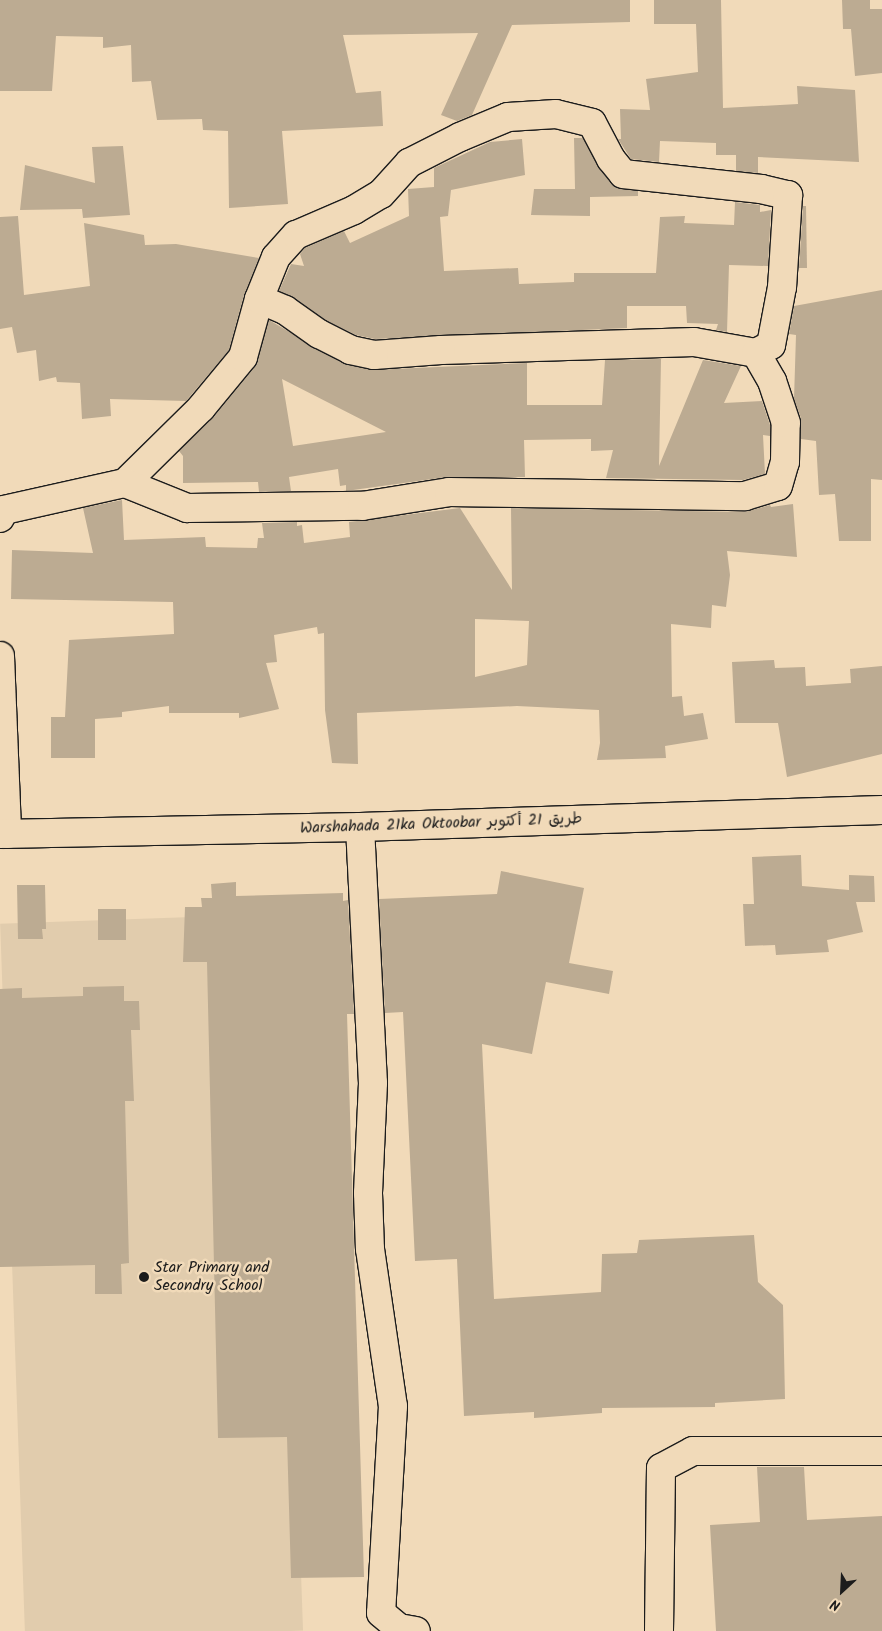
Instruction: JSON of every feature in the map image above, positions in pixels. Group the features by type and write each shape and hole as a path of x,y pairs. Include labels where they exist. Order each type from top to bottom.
{"street":[{"path":"0,518 4,510 125,483 201,408 243,357 259,299 276,256 296,235 354,210 381,194 409,162 508,117 556,114 592,123 611,159 624,174 761,189 788,195 782,287 771,345 756,352 694,342 441,350 374,355 351,350 319,334 285,310 259,299"},
{"path":"125,483 188,508 362,506 449,492 745,496 778,486 785,462 786,422 772,381 756,352"},
{"path":"0,656 3,834"},
{"name":"Warshahada 21ka Oktoobar طريق 21 أكتوبر","path":"3,834 360,827 882,810"},
{"path":"360,827 373,1082 368,1193 370,1249 393,1406 381,1613 399,1628 416,1631"},
{"path":"659,1631 662,1468 694,1451 882,1451"}],"shaded area":[{"name":"Star Primary and Secondry School","path":"278,914 303,1631 25,1631 0,924"}],"building":[{"path":"0,0 630,0 630,22 512,25 472,115 457,121 441,115 478,33 343,35 356,93 381,91 383,126 282,131 288,204 229,208 228,131 203,130 202,119 157,120 151,81 132,82 131,45 103,48 103,37 56,36 52,91 0,91"},
{"path":"654,0 721,0 723,108 798,104 797,86 855,90 859,162 758,157 758,173 736,171 736,155 716,155 716,143 660,141 659,162 631,159 618,139 621,139 620,109 650,110 646,79 698,72 696,24 654,24"},
{"path":"842,0 870,0 870,9 882,9 882,73 855,76 851,29 843,29"},
{"path":"574,138 583,138 611,184 621,189 638,191 638,196 590,197 590,216 531,215 534,189 575,189"},
{"path":"522,139 525,175 451,190 448,216 440,217 444,271 518,268 519,284 574,282 574,273 656,273 660,217 685,216 684,223 734,225 735,202 760,205 760,212 771,210 768,266 729,265 727,332 716,330 718,324 687,323 686,306 627,306 627,328 375,339 356,335 327,321 279,291 291,264 304,266 300,254 305,248 344,231 350,243 409,216 408,189 434,187 434,168 490,142"},
{"path":"123,146 130,215 83,218 82,209 20,210 25,165 95,183 92,147"},
{"path":"803,206 806,206 807,268 799,268"},
{"path":"18,216 24,295 90,286 84,223 144,235 145,245 176,244 259,258 244,295 229,350 186,401 110,399 111,416 82,419 80,383 57,382 56,377 39,381 36,350 17,353 12,327 0,329 0,217"},
{"path":"882,290 882,480 871,479 871,541 839,541 835,494 819,495 816,441 801,439 801,418 794,399 796,335 789,334 794,306"},
{"path":"269,320 344,364 371,370 527,363 527,405 602,405 605,360 661,359 659,466 703,360 741,366 724,403 762,401 770,425 770,436 763,435 765,474 743,480 606,478 613,450 591,451 591,439 524,440 525,477 447,477 346,491 346,485 340,486 338,469 289,477 291,491 259,492 258,482 183,483 183,456 179,451 213,418 255,367","holes":["282,379 386,432 293,446"]},
{"path":"122,500 124,540 205,537 206,547 257,548 258,538 264,538 262,523 297,522 297,526 302,525 304,543 350,537 349,522 460,508 512,590 511,508 745,512 770,505 771,507 793,504 797,557 727,551 730,575 726,607 712,605 711,628 671,624 672,697 682,696 684,716 703,713 708,739 665,746 666,758 597,760 600,743 599,710 517,706 357,713 358,764 332,763 325,710 324,633 318,634 317,627 274,635 277,662 266,663 279,709 239,718 239,713 169,713 169,706 122,712 122,717 95,719 95,758 51,758 51,717 65,717 69,640 174,634 173,602 11,599 12,550 93,553 83,508","holes":["475,619 529,621 527,665 475,677"]},
{"path":"774,660 775,668 805,667 806,686 851,683 850,669 882,666 882,754 787,777 778,723 735,723 732,662"},
{"path":"801,855 802,886 849,890 849,875 874,876 875,902 856,902 863,932 827,940 829,952 776,955 775,945 745,946 743,904 754,904 752,857"},
{"path":"501,871 584,888 569,963 613,971 609,994 546,982 532,1054 482,1044 494,1299 601,1292 602,1254 637,1253 639,1240 754,1235 758,1282 783,1305 785,1399 715,1403 715,1407 602,1408 602,1413 534,1418 534,1412 464,1416 457,1259 415,1261 403,1012 385,1013 379,899 497,894"},
{"path":"236,882 236,896 343,893 343,901 348,900 354,1014 347,1014 364,1577 291,1578 287,1437 218,1438 207,962 183,962 185,907 202,907 201,898 212,898 211,884"},
{"path":"17,885 45,885 46,929 42,929 43,939 18,939"},
{"path":"98,909 126,909 126,940 98,940"},
{"path":"124,986 124,1001 139,1001 140,1030 131,1030 134,1101 125,1101 129,1263 121,1264 122,1294 95,1294 95,1265 0,1267 0,989 22,988 22,998 83,996 83,987"},
{"path":"757,1467 804,1467 807,1520 882,1516 882,1631 716,1631 710,1525 760,1522"}],"place":[{"name":"Star Primary and Secondry School","path":"144,1277"}]}
